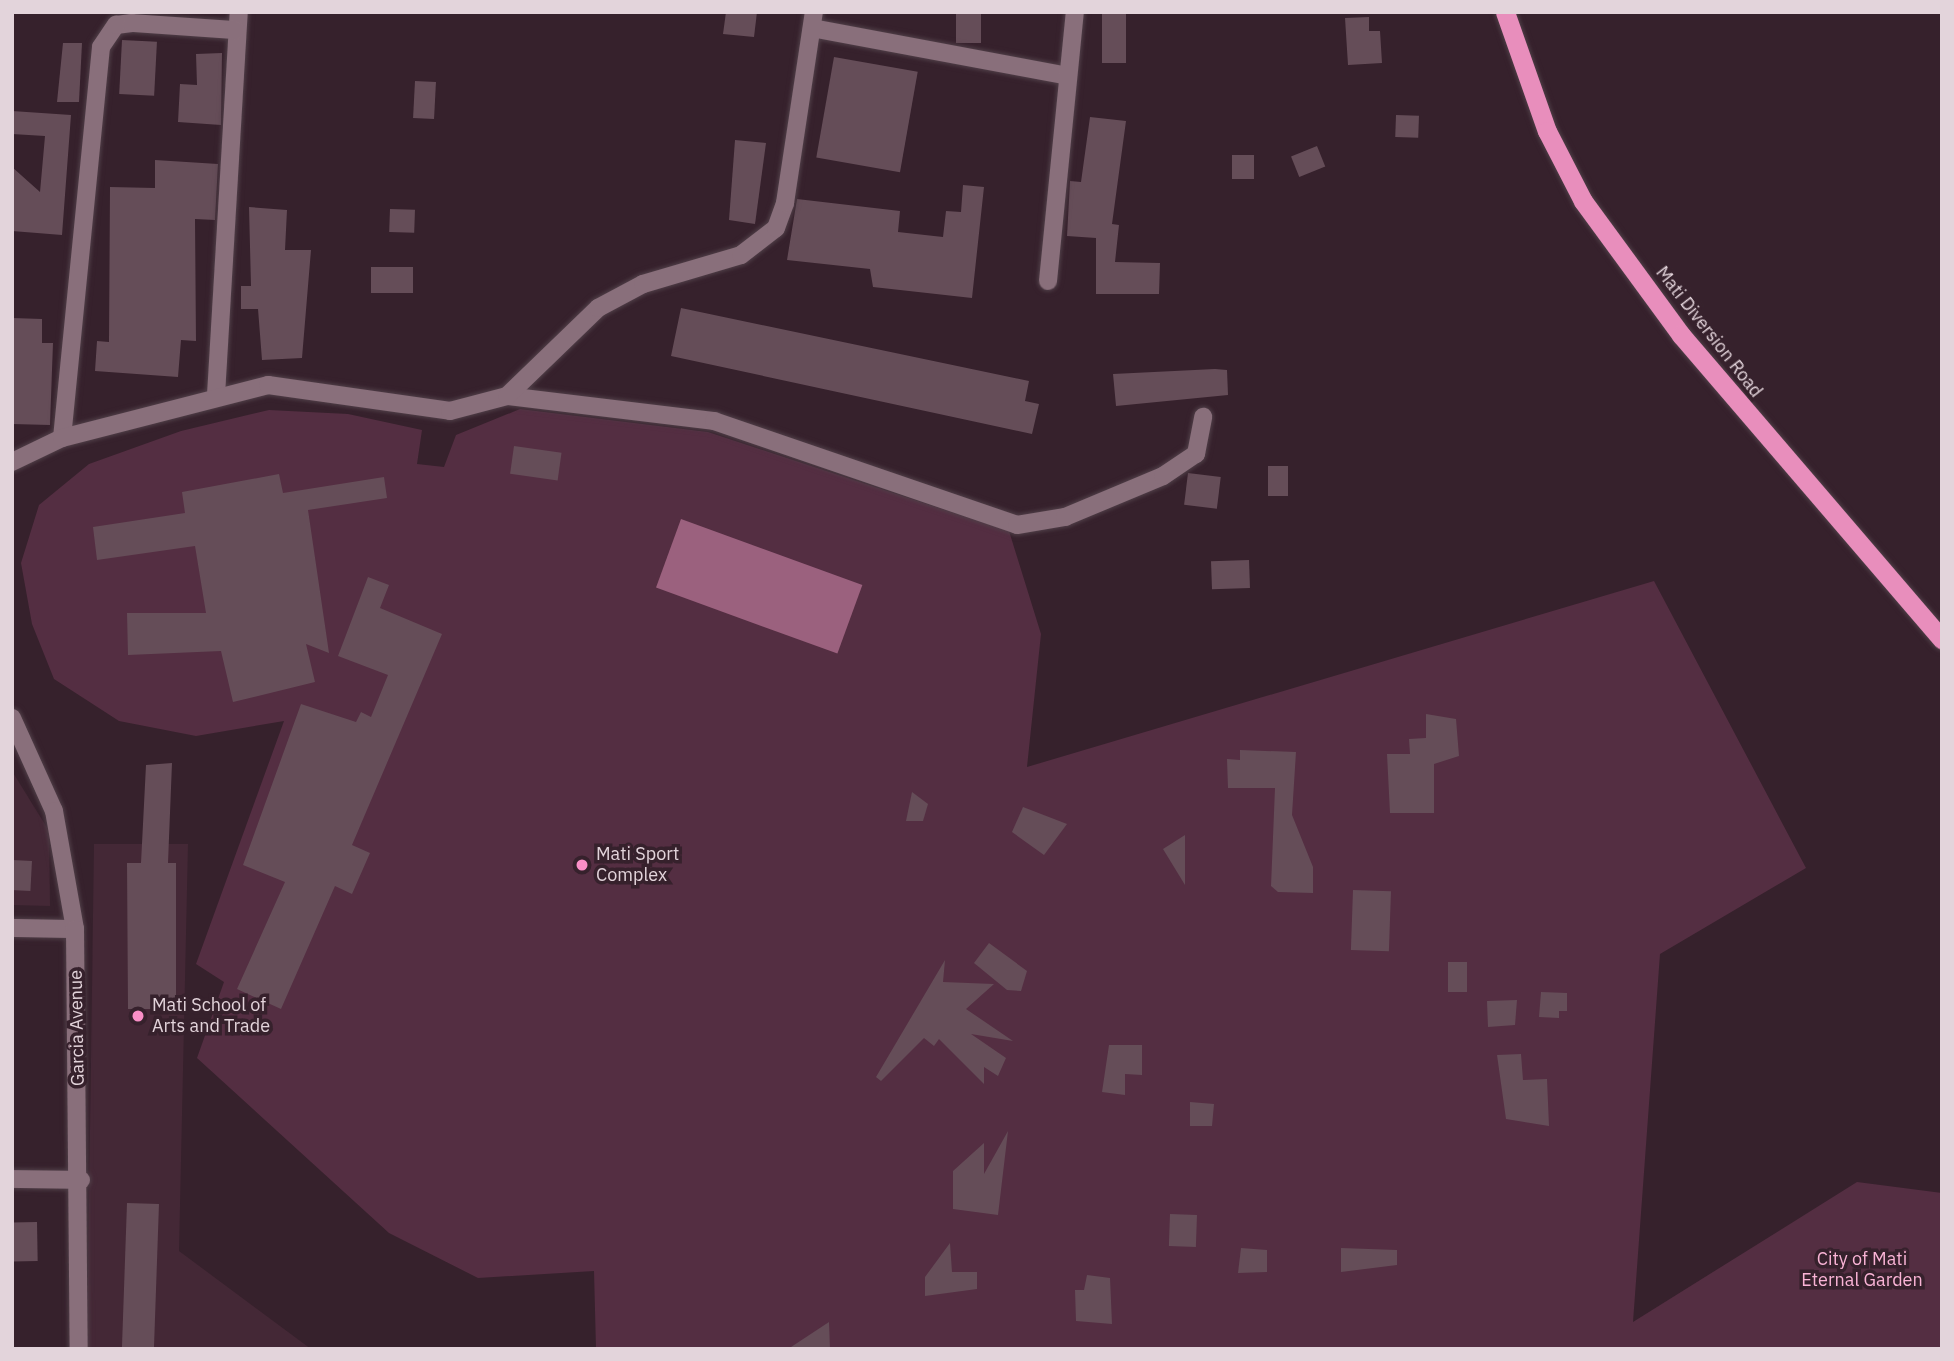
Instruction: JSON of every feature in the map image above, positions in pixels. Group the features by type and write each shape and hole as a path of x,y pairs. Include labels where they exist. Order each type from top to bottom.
{"highway":[{"name":"Mati Diversion Road","path":"1505,12 1547,131 1583,201 1681,335 1942,639"}],"street":[{"path":"1048,281 1064,75 1075,12"},
{"path":"506,396 597,308 643,284 741,256 776,228 785,203 813,20 1064,75"},
{"path":"62,438 101,47 116,25 238,21 216,395"},
{"path":"12,462 62,438 216,395 268,386 311,387 450,411 506,396 714,421 1017,525 1065,517 1163,476 1196,454 1203,417"},
{"name":"Garcia Avenue","path":"12,718 54,811 75,929 81,1180 79,1349"},
{"path":"12,928 75,929"},
{"path":"12,1179 81,1180"}],"shaded area":[{"path":"681,519 862,585 837,654 656,588"},
{"path":"12,771 49,831 50,906 12,905"},
{"name":"Mati School of Arts and Trade","path":"94,844 188,844 179,1251 311,1349 87,1349"}],"green space":[{"name":"City of Mati Eternal Garden","path":"520,409 708,432 1009,531 1041,634 1027,767 1654,581 1806,868 1660,954 1633,1322 1857,1182 1942,1193 1942,1349 596,1349 594,1271 478,1278 389,1233 197,1058 224,982 196,964 284,721 196,736 119,721 54,679 32,624 21,563 39,505 89,464 181,431 269,410 348,414 422,430 417,464 444,467 456,435"}],"building":[{"path":"726,12 757,12 754,37 723,34"},
{"path":"956,12 981,12 981,43 956,43"},
{"path":"1102,12 1126,12 1126,63 1102,63"},
{"path":"1369,17 1369,31 1380,31 1382,63 1348,65 1345,18"},
{"path":"122,40 157,42 154,96 119,94"},
{"path":"63,43 82,43 79,102 57,102"},
{"path":"222,53 221,125 178,122 180,84 197,85 196,54"},
{"path":"834,57 918,72 900,172 816,157"},
{"path":"415,81 436,82 434,119 413,118"},
{"path":"12,111 71,115 62,235 12,231 12,167 40,192 45,136 12,134"},
{"path":"1396,115 1419,116 1418,138 1395,137"},
{"path":"1090,117 1126,121 1112,224 1119,225 1115,262 1160,263 1159,294 1096,294 1096,238 1067,236 1070,181 1081,182"},
{"path":"735,140 766,143 755,224 729,220"},
{"path":"1317,146 1325,166 1299,177 1291,156"},
{"path":"1232,155 1254,155 1254,179 1232,179"},
{"path":"155,160 218,164 215,220 195,219 196,341 181,340 178,377 95,371 97,341 109,342 110,187 155,188"},
{"path":"963,185 984,187 972,298 873,287 870,269 787,260 797,199 900,211 898,232 943,237 946,211 961,212"},
{"path":"249,207 287,210 285,250 311,250 302,358 262,360 258,309 241,309 241,286 251,286"},
{"path":"390,209 415,210 414,233 389,232"},
{"path":"371,267 413,267 413,293 371,293"},
{"path":"681,308 1029,381 1025,401 1039,404 1032,434 671,356"},
{"path":"12,318 42,319 42,343 53,343 50,425 12,424"},
{"path":"1227,370 1228,395 1116,406 1113,374"},
{"path":"514,446 562,453 558,480 510,474"},
{"path":"1268,466 1288,466 1288,496 1268,496"},
{"path":"1188,473 1221,477 1217,509 1184,505"},
{"path":"279,474 283,493 384,477 387,498 308,510 329,653 306,644 315,682 233,702 221,651 128,655 127,613 206,613 195,546 97,560 93,527 185,513 182,492"},
{"path":"1249,560 1250,588 1212,589 1211,561"},
{"path":"368,577 389,585 380,608 442,634 352,845 370,853 352,894 335,886 281,1009 237,989 285,882 243,865 301,704 356,722 361,712 371,717 388,675 338,656"},
{"path":"1426,714 1456,719 1459,756 1434,764 1434,813 1390,813 1387,754 1410,754 1409,739 1426,738"},
{"path":"1240,750 1296,752 1292,815 1313,867 1313,893 1278,892 1271,886 1275,788 1228,788 1227,759 1240,760"},
{"path":"172,763 168,863 176,863 176,1009 128,1009 127,863 141,863 146,765"},
{"path":"912,792 928,804 923,821 906,821"},
{"path":"1023,807 1067,824 1044,855 1012,832"},
{"path":"1185,835 1185,885 1163,849"},
{"path":"12,860 32,861 30,891 12,890"},
{"path":"1353,890 1391,891 1389,951 1351,950"},
{"path":"989,943 1027,971 1021,991 1007,990 974,963"},
{"path":"945,960 943,982 994,984 966,1009 1013,1041 971,1034 1006,1058 998,1076 984,1067 984,1084 939,1039 934,1046 924,1038 881,1081 876,1077"},
{"path":"1448,962 1467,962 1467,992 1448,992"},
{"path":"1541,992 1567,993 1567,1011 1559,1011 1559,1018 1539,1017"},
{"path":"1517,1000 1515,1025 1488,1027 1487,1001"},
{"path":"1109,1045 1142,1045 1142,1075 1125,1074 1125,1095 1102,1092"},
{"path":"1521,1054 1523,1080 1547,1079 1549,1126 1506,1119 1497,1055"},
{"path":"1190,1102 1214,1104 1212,1126 1190,1126"},
{"path":"1008,1131 998,1215 953,1209 953,1171 984,1143 984,1174"},
{"path":"127,1203 159,1204 154,1349 122,1349"},
{"path":"1170,1214 1197,1215 1196,1247 1169,1246"},
{"path":"12,1222 37,1222 38,1261 13,1261"},
{"path":"950,1243 952,1272 977,1272 977,1289 925,1296 925,1277"},
{"path":"1241,1248 1267,1250 1267,1272 1238,1273"},
{"path":"1341,1248 1397,1250 1397,1265 1341,1272"},
{"path":"1087,1275 1110,1278 1112,1324 1076,1321 1075,1290 1084,1290"},
{"path":"829,1322 830,1349 788,1349"}],"place":[{"name":"Mati Sport Complex","path":"582,865"},
{"name":"Mati School of Arts and Trade","path":"138,1016"}]}
